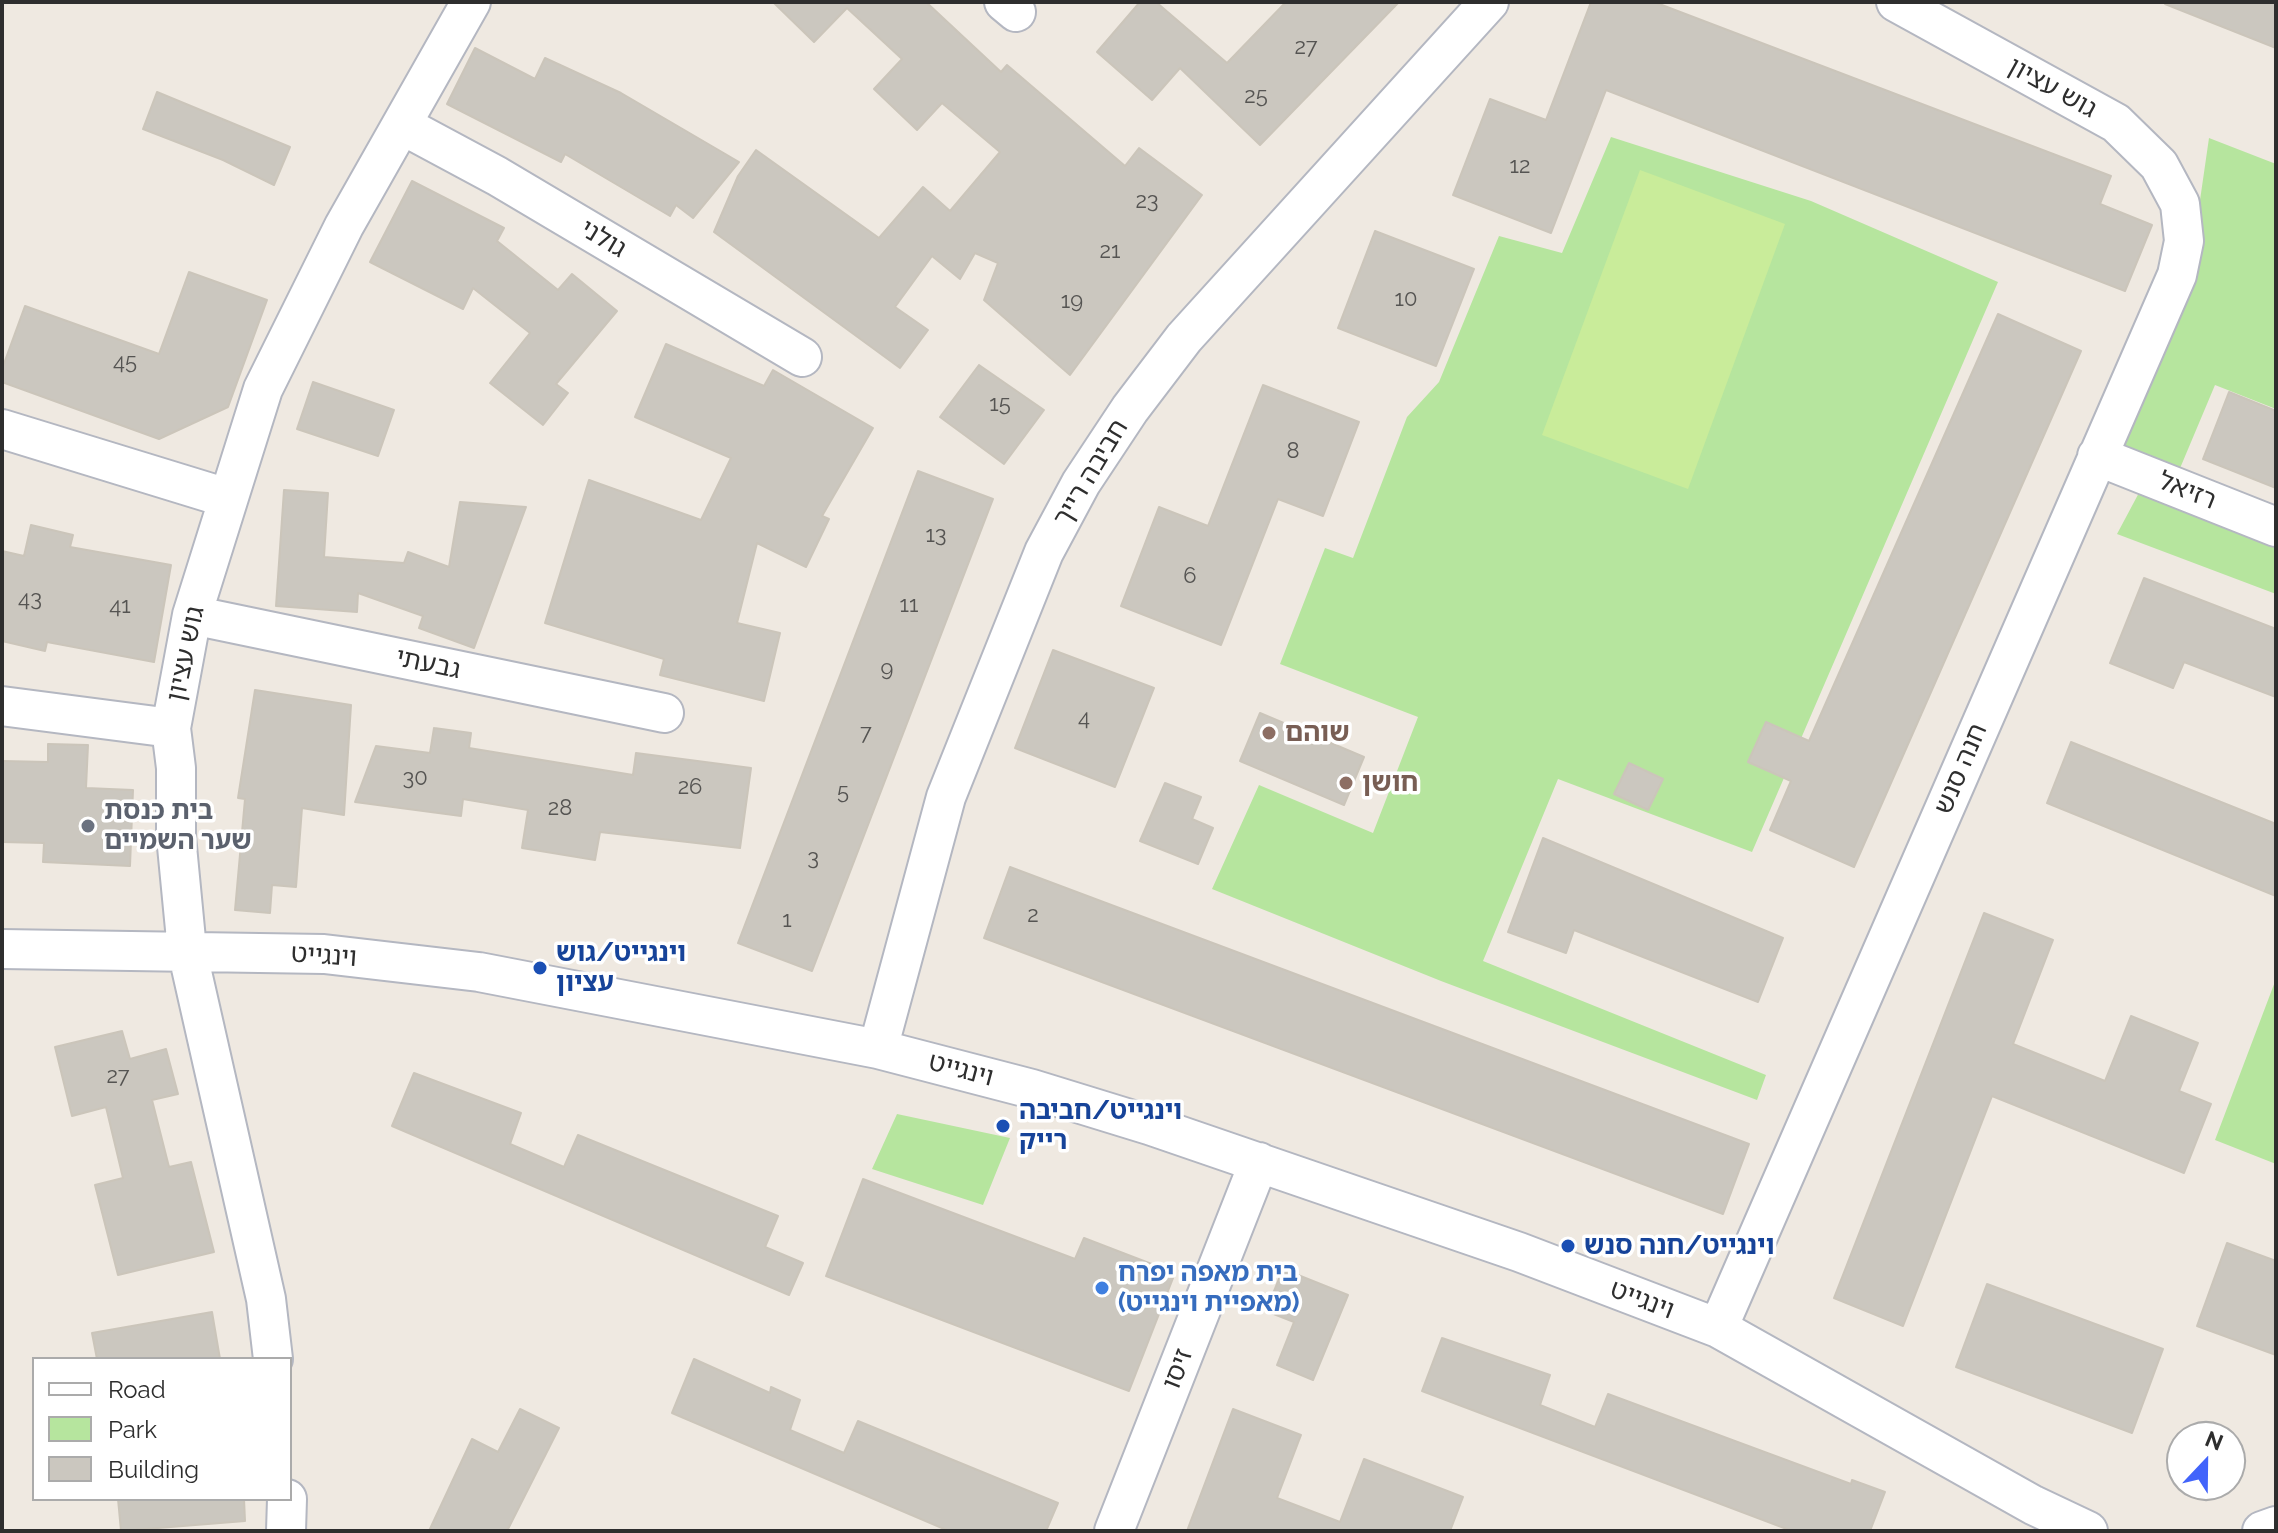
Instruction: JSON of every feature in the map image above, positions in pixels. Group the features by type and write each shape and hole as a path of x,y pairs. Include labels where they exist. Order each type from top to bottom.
{"street":[{"name":"גוש עציון","path":"273,1357 266,1299 187,950 176,836 176,768 171,728 192,615 263,389 344,226 471,2"},
{"name":"חביבה רייך","path":"878,1049 946,797 1044,552 1081,483 1130,409 1184,338 1489,2"},
{"name":"גוש עציון","path":"1896,2 2116,123 2159,165 2180,204"},
{"name":"גולני","path":"402,125 497,176 802,357"},
{"name":"חנה סנש","path":"1718,1328 2177,275 2184,241 2180,204"},
{"path":"2,429 227,498"},
{"name":"רזיאל","path":"2097,456 2276,527"},
{"name":"גבעתי","path":"192,615 664,713"},
{"path":"2,706 171,728"},
{"name":"וינגייט","path":"2,949 324,954 479,972 878,1049 1032,1089 1259,1162 1519,1252 1718,1328 2033,1505 2088,1531"},
{"name":"זיסו","path":"1114,1531 1259,1162"},
{"path":"286,1531 287,1501"},
{"name":"וינגייט","path":"2033,1505 2065,1531"},
{"path":"2262,1531 2276,1526"}],"green space":[{"path":"1611,137 1811,201 1998,282 1752,852 1558,779 1483,961 1766,1075 1757,1100 1441,981 1212,889 1259,785 1373,833 1418,717 1280,664 1325,548 1353,558 1407,417 1439,382 1499,236 1562,253"},
{"path":"2209,138 2276,164 2276,409 2215,385 2178,473 2117,452 2186,297"},
{"path":"1640,170 1785,224 1688,489 1542,435"},
{"path":"2141,489 2276,541 2276,594 2117,534"},
{"path":"2276,979 2276,1164 2215,1140"},
{"path":"897,1114 1010,1138 983,1205 872,1169"}],"building":[{"path":"773,2 926,2 1001,72 1007,65 1125,166 1139,148 1202,195 1070,375 984,300 998,263 975,253 960,279 932,256 895,307 928,330 900,368 714,232 738,176 756,150 879,238 923,187 950,211 1000,152 942,103 917,130 874,89 902,59 847,8 814,42"},
{"path":"1140,2 1156,2 1227,63 1286,2 1399,2 1260,145 1180,68 1152,100 1097,52"},
{"path":"1591,2 1654,2 2111,176 2100,204 2152,225 2125,291 1606,90 1551,233 1453,195 1490,99 1546,120"},
{"path":"2276,2 2276,48 2165,4"},
{"path":"475,48 535,79 545,58 621,93 739,162 693,218 676,205 670,216 565,154 561,162 447,104"},
{"path":"157,92 290,147 274,185 223,160 143,129"},
{"path":"412,181 504,228 497,241 558,290 572,274 617,311 556,384 568,393 543,425 490,383 530,333 473,288 463,309 370,262"},
{"path":"1375,231 1474,269 1436,366 1338,328"},
{"path":"189,272 267,300 228,407 159,439 2,382 2,369 25,306 159,354"},
{"path":"1998,314 2081,351 1854,867 1770,830 1791,781 1748,762 1766,722 1809,741"},
{"path":"666,344 764,386 773,370 873,428 822,516 829,519 806,567 757,543 737,623 780,633 764,701 660,675 664,659 545,623 589,480 701,520 731,458 635,417"},
{"path":"979,365 1044,410 1004,464 940,417"},
{"path":"313,382 394,410 378,456 297,429"},
{"path":"1263,385 1359,422 1323,516 1278,499 1221,645 1121,606 1159,507 1208,526"},
{"path":"2229,392 2276,411 2276,488 2203,459"},
{"path":"918,471 993,499 812,971 738,943"},
{"path":"284,490 328,493 324,557 404,563 408,552 449,567 460,502 526,507 474,648 419,628 423,616 358,593 357,612 276,606"},
{"path":"31,525 73,535 70,547 171,565 154,662 47,642 45,651 2,641 2,551 24,556"},
{"path":"2144,578 2276,629 2276,697 2184,662 2173,688 2110,663"},
{"path":"1053,650 1154,688 1115,787 1015,748"},
{"path":"255,690 351,705 344,815 302,808 296,887 272,885 270,913 235,910 245,799 238,798"},
{"path":"1260,713 1364,757 1344,805 1240,761"},
{"path":"434,728 471,733 469,748 633,775 636,753 751,768 740,848 600,832 595,860 522,848 528,810 463,799 461,816 355,802 376,746 430,753"},
{"path":"2071,742 2276,824 2276,896 2047,803"},
{"name":"בית כנסת שער השמיים","path":"48,744 88,745 86,788 133,790 130,866 43,862 44,843 2,842 2,761 48,762"},
{"path":"1629,763 1663,779 1648,810 1614,794"},
{"path":"1165,783 1201,797 1192,819 1213,828 1198,864 1140,841"},
{"path":"1543,838 1783,938 1758,1002 1574,930 1566,953 1508,932"},
{"path":"1010,867 1749,1144 1723,1214 984,938"},
{"path":"1984,913 2053,940 2013,1044 2105,1081 2131,1016 2198,1043 2179,1091 2211,1104 2184,1173 1992,1096 1903,1326 1834,1298"},
{"path":"122,1031 130,1059 166,1049 178,1094 152,1100 169,1167 191,1162 214,1252 118,1275 95,1185 123,1178 106,1107 72,1116 55,1047"},
{"path":"414,1073 521,1113 510,1144 564,1167 578,1135 778,1216 765,1247 803,1263 789,1295 392,1126"},
{"path":"863,1179 1075,1259 1084,1238 1175,1273 1129,1391 826,1276"},
{"path":"2227,1243 2276,1261 2276,1355 2197,1326"},
{"path":"1283,1269 1348,1295 1313,1380 1277,1365 1294,1322 1266,1311"},
{"path":"1987,1284 2163,1349 2132,1433 1956,1367"},
{"path":"212,1312 220,1357 97,1357 92,1333"},
{"path":"1442,1338 1550,1375 1540,1405 1595,1427 1608,1394 1851,1484 1852,1480 1885,1492 1870,1531 1792,1531 1422,1391"},
{"path":"694,1359 770,1393 771,1387 800,1400 790,1430 844,1453 858,1421 1058,1503 1046,1531 949,1531 672,1413"},
{"path":"520,1409 559,1428 507,1531 429,1531 472,1439 498,1452"},
{"path":"1233,1409 1301,1435 1277,1498 1340,1522 1364,1459 1463,1497 1450,1531 1187,1531"},
{"path":"118,1501 244,1501 245,1521 121,1531"}],"place":[{"name":"שוהם","path":"1269,733"},
{"name":"חושן","path":"1346,783"},
{"name":"בית כנסת שער השמיים","path":"88,826"},
{"name":"וינגייט/גוש עציון","path":"540,968"},
{"name":"וינגייט/חביבה רייק","path":"1003,1126"},
{"name":"וינגייט/חנה סנש","path":"1568,1246"},
{"name":"בית מאפה יפרח (מאפיית וינגייט)","path":"1102,1288"}]}
